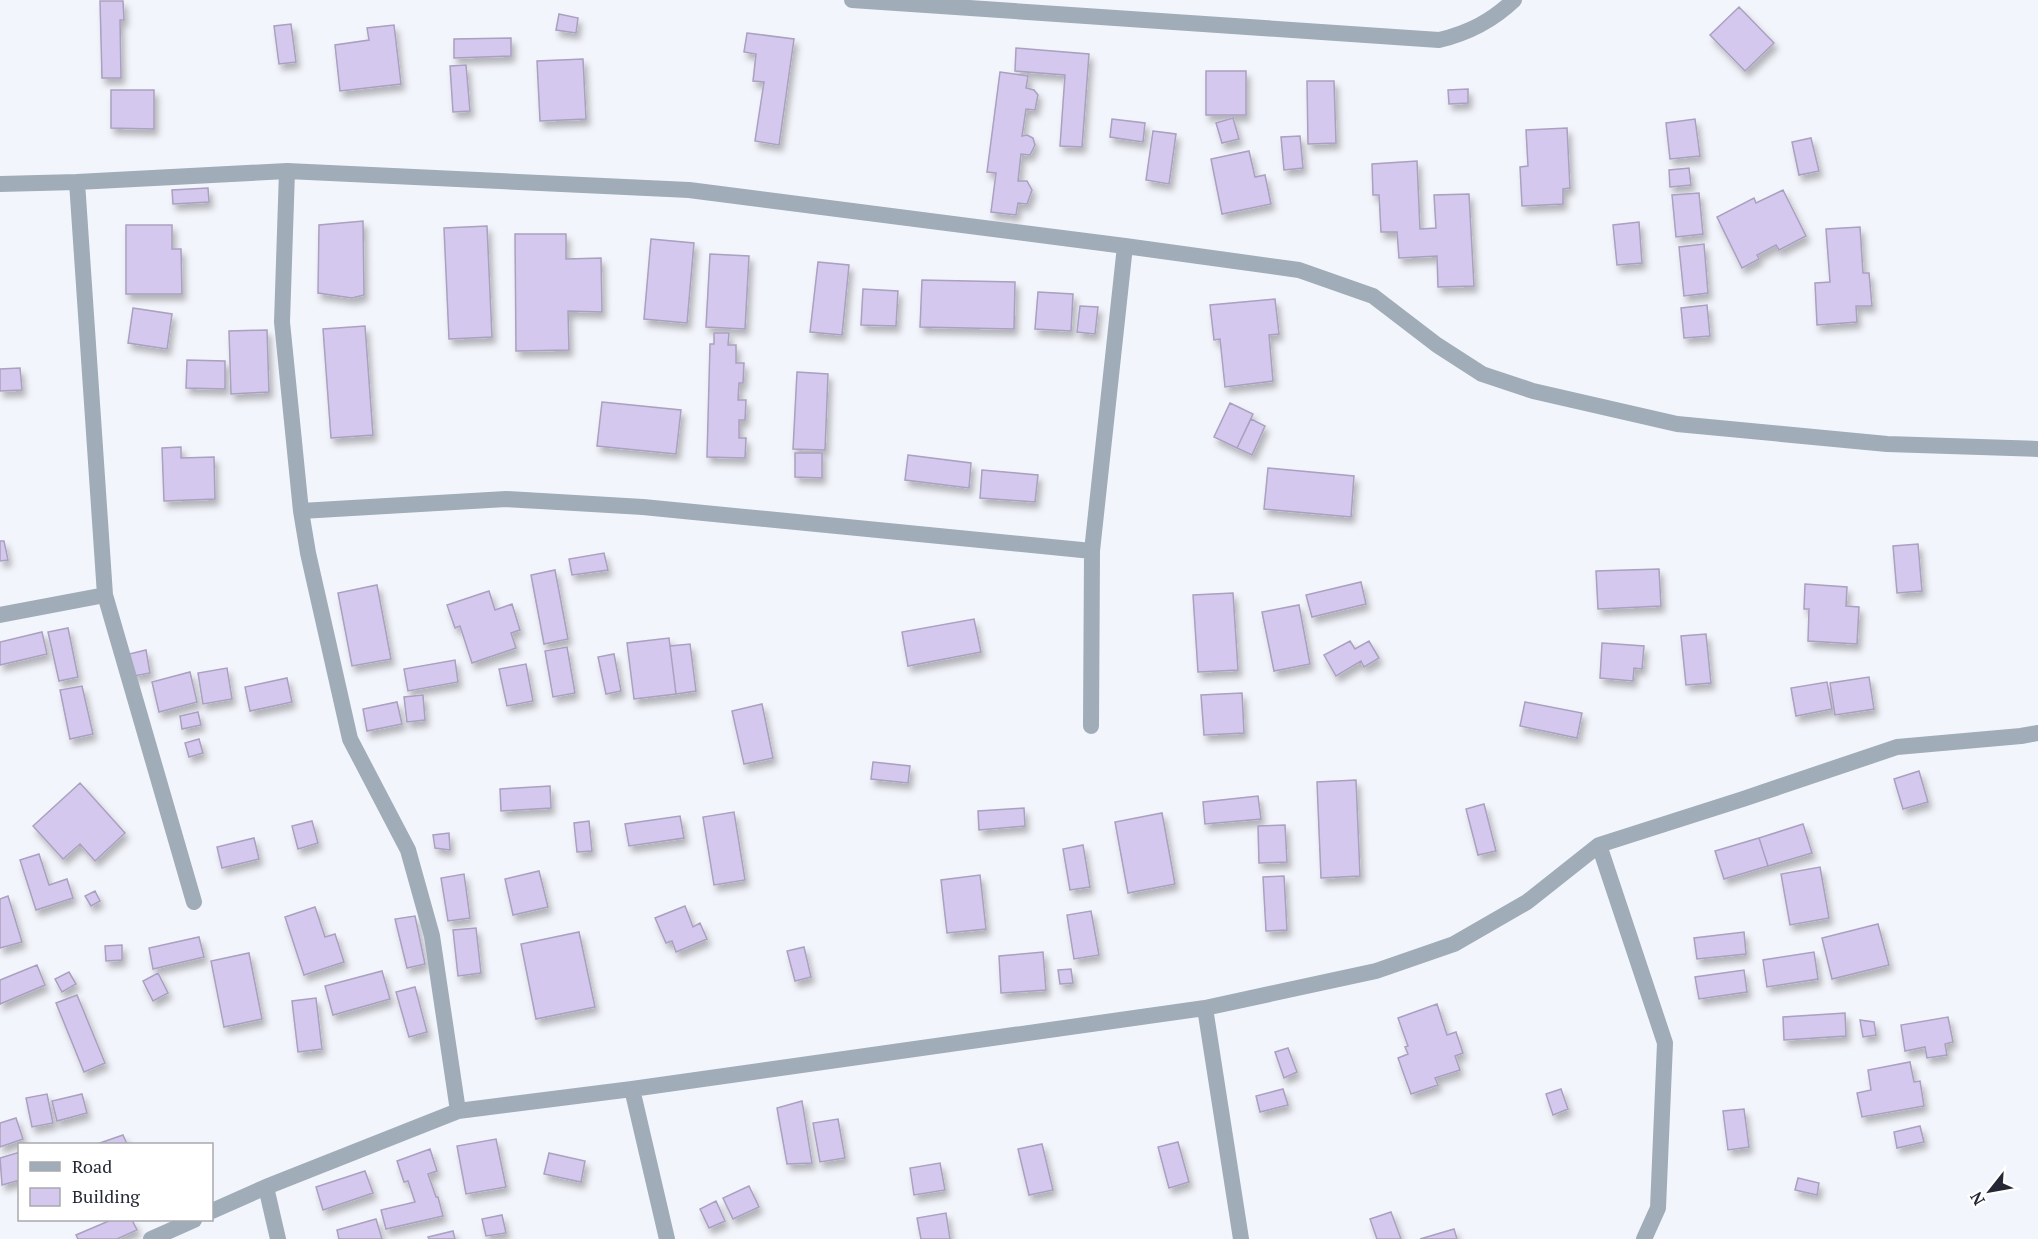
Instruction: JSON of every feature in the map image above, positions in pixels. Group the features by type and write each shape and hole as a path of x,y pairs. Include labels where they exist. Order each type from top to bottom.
{"street":[{"path":"852,0 1439,40 1461,35 1483,25 1514,0"},
{"path":"287,171 282,322 301,511 308,553 350,739 408,850 432,936 458,1112"},
{"path":"0,184 287,171 689,190 1125,246 1299,270 1373,296 1437,345 1482,374 1533,391 1677,424 1887,444 2038,449"},
{"path":"77,182 105,595 194,902"},
{"path":"1091,726 1092,551 1125,246"},
{"path":"301,511 506,499 643,507 1092,551"},
{"path":"0,615 105,595"},
{"path":"213,1211 266,1187 458,1112 1205,1008 1376,971 1454,944 1527,902 1599,844 1897,747 2038,733"},
{"path":"1599,844 1665,1043 1659,1208 1644,1239"},
{"path":"1205,1008 1241,1239"},
{"path":"632,1089 667,1239"},
{"path":"266,1187 278,1239"},
{"path":"151,1239 192,1221"}],"building":[{"path":"100,1 123,1 124,20 120,20 121,78 102,78"},
{"path":"1739,7 1774,43 1745,71 1710,35"},
{"path":"559,14 578,18 576,33 556,30"},
{"path":"291,24 296,62 279,64 274,26"},
{"path":"394,25 401,84 340,91 335,45 369,40 367,28"},
{"path":"747,33 794,39 779,145 755,141 764,82 753,81 756,54 744,52"},
{"path":"511,38 511,56 454,58 454,39"},
{"path":"1016,48 1089,54 1082,147 1060,146 1065,75 1015,71"},
{"path":"583,59 586,119 540,121 537,61"},
{"path":"466,65 470,111 453,112 450,66"},
{"path":"1206,71 1246,71 1246,115 1206,115"},
{"path":"1000,72 1028,76 1026,88 1034,90 1038,95 1035,110 1026,109 1022,136 1027,135 1033,138 1035,145 1030,155 1021,154 1018,181 1027,181 1032,190 1027,204 1018,203 1016,215 991,212 996,173 987,172"},
{"path":"1307,81 1334,81 1336,143 1308,144"},
{"path":"1468,89 1468,103 1449,104 1448,90"},
{"path":"111,90 154,90 154,129 111,128"},
{"path":"1233,118 1239,139 1222,143 1216,123"},
{"path":"1112,119 1145,123 1143,142 1110,137"},
{"path":"1695,119 1700,156 1670,159 1666,123"},
{"path":"1567,128 1570,188 1563,189 1563,204 1522,206 1520,167 1528,166 1526,130"},
{"path":"1153,131 1176,134 1169,184 1146,180"},
{"path":"1300,136 1303,168 1284,170 1281,137"},
{"path":"1811,138 1819,171 1799,175 1792,142"},
{"path":"1249,151 1255,177 1265,175 1271,204 1222,214 1211,159"},
{"path":"1417,161 1420,229 1436,228 1434,195 1469,194 1474,286 1438,287 1437,256 1399,258 1397,232 1381,232 1379,195 1373,195 1372,164"},
{"path":"1689,168 1691,185 1670,187 1669,170"},
{"path":"208,188 209,202 173,204 172,190"},
{"path":"1783,190 1806,236 1779,250 1776,245 1757,255 1759,259 1742,268 1717,217 1754,198 1756,203"},
{"path":"1699,193 1703,234 1676,237 1672,195"},
{"path":"363,221 364,295 352,298 318,293 319,225"},
{"path":"1639,222 1642,263 1617,265 1613,225"},
{"path":"126,225 172,225 172,249 181,249 182,294 126,294"},
{"path":"487,226 492,337 449,339 444,228"},
{"path":"1860,227 1863,273 1869,273 1872,306 1856,306 1857,322 1817,325 1815,283 1830,282 1826,229"},
{"path":"515,234 566,234 566,259 601,258 602,312 568,311 569,350 516,351"},
{"path":"651,239 694,243 687,323 644,319"},
{"path":"1704,244 1708,293 1684,296 1679,247"},
{"path":"710,254 749,256 745,329 706,327"},
{"path":"818,262 849,265 842,335 810,332"},
{"path":"922,280 1015,282 1014,329 920,327"},
{"path":"863,289 898,291 896,326 861,325"},
{"path":"1038,292 1073,294 1071,331 1035,329"},
{"path":"1275,299 1279,334 1269,335 1273,381 1225,387 1220,339 1214,340 1210,305"},
{"path":"1707,305 1710,336 1684,338 1681,308"},
{"path":"1080,306 1098,307 1095,334 1077,332"},
{"path":"133,308 172,314 167,349 128,343"},
{"path":"365,326 373,435 331,438 323,329"},
{"path":"267,330 269,392 231,394 229,331"},
{"path":"714,333 729,333 728,345 736,345 736,363 744,363 743,383 739,383 738,400 746,400 745,420 739,420 739,438 746,438 745,458 707,457 710,344 714,344"},
{"path":"187,360 225,361 225,389 186,388"},
{"path":"20,368 22,390 0,391 0,369"},
{"path":"797,372 828,374 825,450 793,449"},
{"path":"602,402 681,410 676,454 597,446"},
{"path":"1230,403 1253,414 1237,448 1214,437"},
{"path":"1251,419 1265,426 1252,455 1237,448"},
{"path":"181,447 181,458 214,457 215,499 164,501 162,448"},
{"path":"795,453 822,453 822,478 795,477"},
{"path":"908,455 971,463 969,488 905,480"},
{"path":"1268,468 1354,476 1351,517 1264,509"},
{"path":"982,470 1038,475 1035,502 980,498"},
{"path":"0,541 4,541 8,560 0,561"},
{"path":"1918,544 1922,591 1897,593 1893,546"},
{"path":"604,553 608,570 572,575 569,559"},
{"path":"1659,569 1661,606 1598,609 1596,571"},
{"path":"555,570 568,639 544,644 531,575"},
{"path":"1361,582 1366,604 1312,617 1306,595"},
{"path":"1805,584 1847,587 1846,606 1859,607 1857,644 1808,641 1809,609 1804,609"},
{"path":"377,585 391,659 352,666 338,593"},
{"path":"489,591 495,610 512,604 520,630 511,633 516,648 472,663 460,626 455,628 447,605"},
{"path":"1233,593 1238,670 1198,672 1193,595"},
{"path":"1299,605 1310,664 1274,671 1262,612"},
{"path":"974,619 981,652 908,666 902,632"},
{"path":"68,628 78,677 59,681 48,632"},
{"path":"42,632 47,654 0,665 0,642"},
{"path":"1706,634 1711,683 1686,685 1681,636"},
{"path":"669,638 676,694 634,699 627,643"},
{"path":"1350,641 1355,649 1369,641 1379,658 1364,667 1361,661 1336,676 1324,655"},
{"path":"1602,643 1644,646 1642,669 1634,668 1633,681 1600,678"},
{"path":"690,644 696,691 676,694 670,646"},
{"path":"567,647 575,693 553,697 545,651"},
{"path":"146,650 150,673 134,676 129,654"},
{"path":"614,654 621,691 606,694 598,657"},
{"path":"455,660 458,682 408,691 404,669"},
{"path":"526,664 533,701 507,706 499,669"},
{"path":"227,668 232,699 203,704 198,673"},
{"path":"190,672 197,702 159,712 152,682"},
{"path":"1869,677 1874,709 1835,715 1830,683"},
{"path":"287,678 292,702 250,711 245,687"},
{"path":"1827,682 1832,709 1796,716 1791,688"},
{"path":"82,686 93,734 70,739 60,690"},
{"path":"1242,693 1244,733 1204,735 1201,695"},
{"path":"423,695 425,720 407,722 404,697"},
{"path":"397,702 402,724 367,731 363,709"},
{"path":"1525,702 1582,713 1577,738 1520,726"},
{"path":"762,704 773,758 744,764 732,711"},
{"path":"198,712 201,725 182,729 180,716"},
{"path":"199,739 203,753 189,757 185,743"},
{"path":"873,762 910,766 908,783 871,779"},
{"path":"1919,771 1928,802 1903,809 1894,779"},
{"path":"1356,780 1360,876 1321,878 1317,782"},
{"path":"80,783 125,833 95,861 80,844 63,859 33,826"},
{"path":"550,786 551,808 501,811 500,789"},
{"path":"1258,796 1261,819 1205,824 1203,802"},
{"path":"1484,804 1496,851 1478,855 1466,809"},
{"path":"1024,808 1025,826 979,830 978,811"},
{"path":"734,812 745,880 714,885 703,817"},
{"path":"1162,813 1175,884 1128,893 1115,822"},
{"path":"680,816 684,838 629,846 625,824"},
{"path":"312,821 318,843 298,849 292,826"},
{"path":"589,821 592,851 577,852 574,823"},
{"path":"1803,824 1812,853 1768,866 1759,838"},
{"path":"1285,825 1287,862 1259,863 1258,826"},
{"path":"449,833 450,850 435,848 433,835"},
{"path":"254,838 259,859 222,868 217,847"},
{"path":"1759,838 1768,866 1724,879 1715,851"},
{"path":"1083,845 1090,887 1070,890 1063,849"},
{"path":"39,854 49,885 67,879 73,898 36,910 20,860"},
{"path":"1820,867 1829,918 1790,925 1781,874"},
{"path":"539,871 548,907 513,915 505,879"},
{"path":"464,874 470,918 448,921 441,878"},
{"path":"980,875 986,929 947,933 941,880"},
{"path":"1284,876 1287,930 1266,931 1263,877"},
{"path":"95,891 100,901 91,906 85,896"},
{"path":"8,896 22,942 0,948 0,899"},
{"path":"685,906 693,927 700,923 707,939 676,952 672,941 666,943 655,918"},
{"path":"315,907 325,937 335,934 344,962 304,975 285,917"},
{"path":"1091,911 1099,955 1074,959 1067,915"},
{"path":"415,916 425,964 407,968 395,919"},
{"path":"1878,924 1889,965 1832,979 1822,938"},
{"path":"476,928 481,973 458,976 453,930"},
{"path":"579,932 595,1007 536,1019 521,944"},
{"path":"1744,932 1746,954 1697,959 1694,938"},
{"path":"199,937 204,957 153,969 149,948"},
{"path":"122,945 122,960 106,961 105,946"},
{"path":"804,947 811,977 795,981 787,951"},
{"path":"1043,952 1046,990 1001,993 999,956"},
{"path":"1814,952 1818,979 1767,987 1763,960"},
{"path":"249,953 262,1019 224,1027 211,961"},
{"path":"37,965 45,985 0,1004 0,980"},
{"path":"1071,969 1073,983 1060,984 1058,970"},
{"path":"1744,970 1747,992 1699,999 1695,977"},
{"path":"382,971 390,999 333,1015 325,986"},
{"path":"69,972 76,984 62,992 55,979"},
{"path":"158,973 168,993 153,1001 143,981"},
{"path":"415,987 427,1032 409,1037 396,992"},
{"path":"77,995 105,1063 84,1072 56,1003"},
{"path":"316,998 322,1049 298,1052 292,1001"},
{"path":"1437,1004 1447,1035 1456,1032 1463,1053 1455,1056 1460,1070 1435,1078 1438,1085 1411,1094 1398,1058 1408,1054 1405,1047 1408,1046 1398,1018"},
{"path":"1845,1013 1846,1036 1784,1040 1783,1017"},
{"path":"1948,1017 1953,1042 1945,1044 1947,1055 1927,1058 1925,1047 1905,1051 1901,1025"},
{"path":"1860,1020 1874,1022 1876,1035 1863,1037"},
{"path":"1288,1048 1297,1072 1284,1078 1275,1052"},
{"path":"1910,1062 1914,1082 1920,1081 1924,1106 1862,1117 1857,1093 1871,1090 1868,1070"},
{"path":"1283,1089 1288,1105 1260,1112 1256,1096"},
{"path":"1561,1089 1568,1109 1553,1115 1546,1094"},
{"path":"47,1094 53,1123 32,1127 26,1098"},
{"path":"82,1094 87,1113 57,1121 52,1101"},
{"path":"802,1101 812,1163 787,1164 777,1108"},
{"path":"1744,1109 1749,1147 1728,1150 1723,1111"},
{"path":"16,1118 23,1139 0,1147 0,1123"},
{"path":"838,1119 845,1158 820,1162 813,1123"},
{"path":"1920,1126 1924,1142 1897,1148 1894,1132"},
{"path":"123,1135 127,1143 100,1143"},
{"path":"496,1139 506,1187 466,1194 457,1146"},
{"path":"1178,1142 1189,1182 1169,1188 1158,1147"},
{"path":"1042,1144 1053,1190 1029,1195 1018,1149"},
{"path":"430,1149 437,1171 428,1174 443,1216 386,1229 381,1210 415,1202 408,1181 404,1182 397,1161"},
{"path":"18,1153 18,1181 2,1185 0,1158"},
{"path":"549,1153 585,1161 581,1182 544,1174"},
{"path":"940,1163 945,1190 914,1195 910,1168"},
{"path":"365,1171 373,1193 323,1210 316,1187"},
{"path":"1798,1178 1819,1183 1817,1195 1795,1190"},
{"path":"749,1186 759,1207 733,1219 723,1198"},
{"path":"716,1201 725,1221 709,1228 700,1209"},
{"path":"1391,1212 1401,1239 1377,1239 1370,1219"},
{"path":"946,1213 950,1239 921,1239 917,1218"},
{"path":"502,1215 506,1233 486,1236 482,1219"},
{"path":"376,1219 382,1239 339,1239 337,1230"},
{"path":"109,1221 132,1221 137,1230 117,1239 78,1239 76,1235"},
{"path":"1454,1229 1457,1239 1420,1239"},
{"path":"453,1231 455,1239 429,1239 428,1237"}]}
